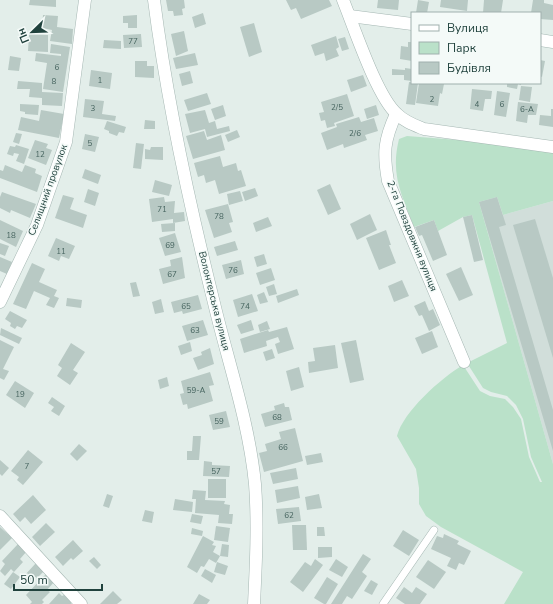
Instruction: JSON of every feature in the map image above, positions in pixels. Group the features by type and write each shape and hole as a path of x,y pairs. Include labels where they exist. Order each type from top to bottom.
{"street":[{"name":"Селищний провулок","path":"0,302 38,225 66,142 86,0"},
{"name":"Волонтерська вулиця","path":"154,0 178,145 200,248 240,402 251,458 255,483 256,522 254,604"},
{"path":"343,0 380,91 396,114 408,123 424,129 553,148"},
{"path":"350,16 411,24"},
{"path":"541,40 553,42"},
{"name":"2-га Повздовжня вулиця","path":"396,114 385,144 384,159 388,180 464,362"},
{"path":"0,516 81,604"}],"lane":[{"path":"383,604 434,530"}],"shaded area":[{"path":"497,197 503,215 553,201 553,464 479,202"}],"green space":[{"path":"407,136 471,141 553,153 553,201 503,215 497,197 479,202 553,464 553,604 504,604 523,572 441,527 426,516 419,504 419,488 416,469 397,436 407,417 424,396 444,378 463,365 480,391 490,396 505,399 513,407 521,419 529,457 540,482 542,482 531,457 523,419 516,405 507,396 491,392 483,388 467,363 507,343 472,215 463,217 438,231 434,220 414,227 402,195 396,163 399,139"}],"building":[{"path":"30,0 56,0 56,7 29,5"},
{"path":"166,0 184,0 185,8 182,9 183,15 174,16 173,11 168,11"},
{"path":"286,0 329,0 332,6 301,19 296,8 291,10"},
{"path":"378,0 399,0 398,10 377,8"},
{"path":"418,0 429,2 427,12 416,12"},
{"path":"441,0 468,0 467,11 440,7"},
{"path":"484,0 503,0 501,12 483,12"},
{"path":"533,0 544,0 544,3 553,5 553,20 541,19 541,12 531,12"},
{"path":"203,13 206,24 195,28 192,17"},
{"path":"43,15 58,16 57,27 73,29 72,44 50,41 52,30 42,28"},
{"path":"137,15 137,28 128,28 128,23 123,23 123,16"},
{"path":"254,23 262,52 249,57 240,27"},
{"path":"184,31 188,51 176,56 171,34"},
{"path":"29,34 48,35 48,52 28,51"},
{"path":"141,34 142,47 124,48 123,35"},
{"path":"336,36 339,47 336,49 339,56 326,61 324,53 315,56 311,45"},
{"path":"345,37 349,49 342,51 338,39"},
{"path":"104,40 121,41 121,49 103,48"},
{"path":"408,42 411,42 411,61 400,59 401,46 408,47"},
{"path":"51,44 70,47 63,92 43,89 47,63 35,61 36,53 61,56 61,54 50,53"},
{"path":"195,53 198,65 176,69 173,58"},
{"path":"10,56 21,58 19,71 8,70"},
{"path":"541,60 545,61 541,76"},
{"path":"135,61 147,61 147,66 154,66 154,78 135,77"},
{"path":"405,68 411,69 411,81 404,80 404,75 392,75 392,69 405,70"},
{"path":"91,70 112,73 110,89 89,86"},
{"path":"190,71 193,83 182,86 179,74"},
{"path":"363,75 367,86 351,92 347,80"},
{"path":"18,81 42,83 42,92 63,93 62,106 42,105 42,98 29,97 30,89 17,89"},
{"path":"409,82 411,82 411,84 418,84 415,105 406,104"},
{"path":"419,84 444,84 442,94 440,93 438,106 416,103"},
{"path":"507,84 518,84 517,89 507,87"},
{"path":"521,86 532,87 530,102 519,100"},
{"path":"472,89 492,91 491,99 485,99 483,111 470,109"},
{"path":"497,91 510,93 506,117 494,115"},
{"path":"207,93 211,104 188,111 184,100"},
{"path":"347,94 354,116 334,123 335,126 327,128 325,120 321,121 319,113 324,112 321,102"},
{"path":"85,99 104,101 102,114 116,116 115,121 83,117"},
{"path":"518,102 538,104 536,115 528,115 527,123 516,121"},
{"path":"20,104 39,105 38,115 25,114 25,112 20,111"},
{"path":"223,105 226,116 215,120 211,109"},
{"path":"376,105 379,115 367,119 364,109"},
{"path":"551,109 553,109 553,127 539,125 540,115 551,116"},
{"path":"41,110 64,114 59,138 18,130 21,117 39,121"},
{"path":"205,110 209,123 215,121 217,129 229,126 230,131 207,137 205,129 190,133 185,114"},
{"path":"359,117 361,122 374,118 378,131 365,135 367,140 344,148 343,144 327,150 321,133 337,127 336,124"},
{"path":"145,120 155,121 155,129 144,129"},
{"path":"107,121 126,127 124,133 119,132 117,136 109,133 109,131 104,129"},
{"path":"237,130 240,137 228,142 225,135"},
{"path":"204,131 207,140 221,135 225,150 193,159 186,136"},
{"path":"16,133 22,134 19,144 13,142"},
{"path":"85,134 99,137 95,152 82,149"},
{"path":"35,140 48,144 46,148 52,150 46,165 28,158"},
{"path":"136,143 144,144 141,169 133,168"},
{"path":"16,145 29,149 24,164 16,161 19,154 14,153 13,156 7,154 10,146 15,147"},
{"path":"151,147 163,147 163,160 145,159 145,149 150,150"},
{"path":"220,156 223,167 236,163 238,171 241,170 246,186 219,194 215,180 206,183 204,175 198,177 194,163"},
{"path":"5,165 22,172 25,165 36,169 35,173 42,176 37,192 0,178 0,170 3,171"},
{"path":"85,169 101,175 98,184 82,178"},
{"path":"155,180 172,185 169,196 152,192"},
{"path":"330,184 341,209 328,215 317,190"},
{"path":"255,188 258,196 245,201 242,192"},
{"path":"88,189 99,193 95,206 84,202"},
{"path":"240,191 243,201 229,205 227,194"},
{"path":"2,192 36,204 30,218 11,210 10,213 0,208 0,197"},
{"path":"63,195 74,198 70,209 87,215 83,228 55,218"},
{"path":"164,197 165,202 175,201 174,213 184,212 185,221 173,223 173,219 152,222 149,199"},
{"path":"497,197 506,225 499,227 553,410 553,451 479,202"},
{"path":"228,204 233,222 229,223 232,232 214,238 205,210"},
{"path":"370,214 377,230 357,240 350,224"},
{"path":"472,215 483,260 474,262 463,217"},
{"path":"268,217 272,226 256,232 253,223"},
{"path":"535,219 553,278 553,358 513,225"},
{"path":"0,220 23,231 16,247 0,239"},
{"path":"434,220 447,255 433,261 422,235 419,236 415,227"},
{"path":"175,223 175,231 162,232 161,224"},
{"path":"386,230 391,245 389,245 396,263 379,270 366,238"},
{"path":"175,233 181,252 165,256 159,238"},
{"path":"56,238 75,246 69,259 61,256 59,261 48,256"},
{"path":"235,241 238,250 217,256 214,247"},
{"path":"0,243 9,246 5,256 0,254"},
{"path":"264,254 267,264 257,267 254,257"},
{"path":"0,257 12,262 7,274 0,271"},
{"path":"182,257 185,278 163,284 159,269 171,266 170,260"},
{"path":"241,260 244,274 226,279 222,265"},
{"path":"32,263 45,269 39,282 57,290 54,296 59,298 54,308 46,305 50,298 34,291 26,309 13,304"},
{"path":"461,267 473,295 459,301 446,274"},
{"path":"271,268 275,280 260,285 256,273"},
{"path":"402,280 409,296 394,302 388,286"},
{"path":"136,282 140,296 133,297 130,283"},
{"path":"274,284 277,294 269,296 266,287"},
{"path":"297,289 299,295 278,303 276,296"},
{"path":"264,292 268,302 260,304 257,295"},
{"path":"252,294 258,311 238,317 233,300"},
{"path":"198,295 202,309 183,314 182,311 174,313 171,302"},
{"path":"67,298 82,300 81,308 66,306"},
{"path":"161,299 164,312 155,314 152,302"},
{"path":"425,301 429,311 433,309 440,325 429,331 422,315 419,316 414,306"},
{"path":"10,311 27,320 22,328 17,326 15,329 10,326 11,323 5,319"},
{"path":"203,320 208,335 187,341 182,326"},
{"path":"251,320 254,330 241,334 237,325"},
{"path":"267,321 270,329 260,332 258,325"},
{"path":"287,327 294,349 278,354 275,344 280,342 278,337 266,341 267,346 244,353 240,339 268,330 269,332"},
{"path":"1,328 22,338 19,344 0,335"},
{"path":"432,331 438,347 422,354 415,338"},
{"path":"0,340 14,347 3,369 9,371 4,380 0,378"},
{"path":"356,340 364,380 350,383 341,343"},
{"path":"190,342 192,351 181,355 178,346"},
{"path":"71,343 85,352 73,370 78,373 70,385 57,376 62,368 58,365"},
{"path":"335,345 338,368 309,373 308,362 315,361 313,348"},
{"path":"210,348 214,364 198,370 193,358 202,355 201,352"},
{"path":"272,349 275,358 266,361 263,352"},
{"path":"299,367 304,387 291,391 286,371"},
{"path":"210,372 214,385 209,386 213,401 188,409 187,404 183,405 180,394 184,393 181,381"},
{"path":"167,377 169,386 160,389 158,380"},
{"path":"15,381 34,393 25,408 6,395"},
{"path":"52,397 65,406 59,416 51,411 54,407 48,403"},
{"path":"284,403 285,407 289,407 292,420 265,427 261,414 275,410 274,406"},
{"path":"226,411 230,427 213,430 209,415"},
{"path":"295,428 303,461 264,472 259,453 267,451 265,444 281,439 279,432"},
{"path":"193,436 201,436 199,460 187,460 187,451 192,451"},
{"path":"79,444 87,451 77,461 70,454"},
{"path":"28,450 43,462 23,485 17,480 19,477 11,471"},
{"path":"321,453 323,462 307,465 305,456"},
{"path":"0,460 9,468 2,476 0,474"},
{"path":"204,461 212,462 212,465 230,466 229,477 203,476"},
{"path":"296,468 298,479 273,484 270,473"},
{"path":"208,479 226,479 226,498 208,498"},
{"path":"298,486 300,498 277,503 275,490"},
{"path":"193,490 206,491 205,500 225,501 224,504 230,505 229,514 233,514 232,524 218,523 219,515 195,513 196,499 192,499"},
{"path":"107,494 113,496 109,508 103,506"},
{"path":"319,494 322,508 307,510 305,497"},
{"path":"33,495 46,510 31,524 25,517 20,522 13,514"},
{"path":"175,499 193,502 192,512 173,510"},
{"path":"299,507 301,521 278,524 276,509"},
{"path":"145,510 154,512 152,523 142,521"},
{"path":"192,514 203,516 201,524 190,522"},
{"path":"46,523 55,532 40,546 32,537"},
{"path":"292,525 306,525 307,550 293,550"},
{"path":"216,526 230,528 228,542 214,540"},
{"path":"0,527 12,538 0,550"},
{"path":"317,527 324,527 325,536 317,536"},
{"path":"192,528 203,531 202,536 191,534"},
{"path":"403,530 419,540 409,556 393,546"},
{"path":"444,534 459,541 457,544 471,551 464,565 459,563 456,570 447,566 451,558 431,549 437,536 443,538"},
{"path":"203,536 214,542 212,545 216,546 213,552 220,556 216,563 209,559 204,567 201,566 197,573 187,567"},
{"path":"73,540 83,551 73,560 71,558 63,566 55,557"},
{"path":"18,544 27,551 20,559 23,562 14,572 11,569 5,576 0,571 5,564 2,561"},
{"path":"222,544 229,545 228,557 220,556"},
{"path":"318,547 332,547 332,557 318,558"},
{"path":"363,554 371,559 362,572 367,576 352,599 347,596 342,604 331,604"},
{"path":"94,557 101,565 97,569 89,561"},
{"path":"315,559 323,565 303,592 290,582 305,562 311,566"},
{"path":"336,559 348,567 342,577 329,570"},
{"path":"428,560 446,572 434,589 416,577"},
{"path":"217,562 228,566 225,575 214,572"},
{"path":"36,563 44,571 37,578 34,576 29,581 24,576"},
{"path":"205,569 216,575 212,583 201,576"},
{"path":"13,572 20,577 11,589 4,584"},
{"path":"46,574 54,582 47,590 50,592 42,600 44,602 42,604 30,604 32,602 26,595"},
{"path":"327,577 338,584 326,604 324,604 314,598"},
{"path":"371,580 378,584 372,595 364,591"},
{"path":"404,587 412,593 416,587 427,594 420,604 405,604 396,598"},
{"path":"113,591 122,600 117,604 100,604"},
{"path":"59,593 62,596 64,595 72,602 71,604 49,604"},
{"path":"199,594 210,600 207,604 193,604"}]}
